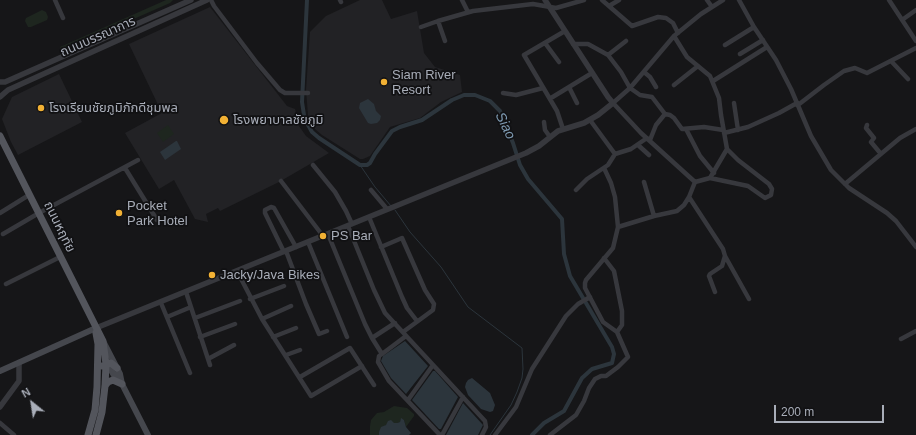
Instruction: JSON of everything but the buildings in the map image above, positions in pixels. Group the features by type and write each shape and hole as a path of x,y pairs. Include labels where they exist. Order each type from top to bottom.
{"main road":[{"name":"ถนนหฤทัย","path":"0,136 96,328 101,343"},
{"path":"0,371 96,328"},
{"path":"96,435 102,412 105,386 106,364 101,343"},
{"path":"101,343 117,368 122,384 148,435"},
{"path":"88,435 95,410 101,343"},
{"path":"98,375 100,368 106,364 111,363 117,368"},
{"path":"106,364 122,384"},
{"path":"105,386 108,382 113,380 122,384"}],"street":[{"path":"55,0 63,18"},
{"path":"168,10 180,0"},
{"name":"ถนนบรรณาการ","path":"0,82 191,0"},
{"name":"ถนนบรรณาการ","path":"0,97 8,90 159,22 197,2 207,0"},
{"path":"211,0 257,63 280,90 285,93 308,93"},
{"path":"462,0 468,12"},
{"path":"545,0 613,104 695,182"},
{"path":"421,27 468,12 533,4 556,8 584,0"},
{"path":"602,0 632,26 658,17 666,18 673,23 678,33"},
{"path":"609,6 619,0"},
{"path":"707,0 712,7"},
{"path":"96,328 161,303 511,160 539,146 558,131 590,120 613,104 630,88 674,36 701,14 723,0"},
{"path":"739,0 754,27 783,72 826,163 854,193 874,204 898,222 916,247"},
{"path":"889,0 916,41"},
{"path":"902,20 916,10"},
{"path":"156,15 159,22"},
{"path":"438,21 445,41"},
{"path":"724,45 754,27"},
{"path":"562,129 557,111 551,98 543,88 524,55 565,31"},
{"path":"674,36 687,57 709,74 713,81 719,98 727,149 738,160 769,184 772,189 771,195 765,198 748,186 710,178 695,182"},
{"path":"740,54 763,40"},
{"path":"608,55 626,41"},
{"path":"92,43 95,50"},
{"path":"545,43 559,62"},
{"path":"573,44 588,44 608,55 621,72 630,88 640,96 652,97 665,114 672,116 682,129 704,127 724,131 738,130 748,127 798,104 850,68 857,68 867,73 916,48"},
{"path":"713,81 767,47"},
{"path":"891,61 908,79"},
{"path":"40,66 44,74"},
{"path":"674,85 698,66"},
{"path":"644,72 650,76 656,87"},
{"path":"551,98 592,73"},
{"path":"569,87 577,104"},
{"path":"503,93 516,95 543,88"},
{"path":"734,103 738,130"},
{"path":"576,190 587,179 608,166 615,154 631,149 649,139 656,125 665,114"},
{"path":"590,120 615,154"},
{"path":"544,122 545,130 550,137"},
{"path":"867,125 866,128 874,138 871,142 881,154"},
{"path":"686,129 700,156 714,173"},
{"path":"845,184 900,138 916,129"},
{"path":"638,145 649,155"},
{"path":"710,178 727,149"},
{"path":"3,234 138,160"},
{"path":"313,166 335,192 350,225 385,313 486,423 486,427 482,435"},
{"path":"125,168 157,220"},
{"path":"550,435 576,415 595,379 601,376 606,376 618,367 628,356 617,332 603,322 585,288 584,283 613,248 618,227 615,197 611,182 604,168"},
{"path":"281,181 325,235 372,338 382,354"},
{"path":"644,182 654,216"},
{"path":"618,227 677,211 684,205 689,197 695,182"},
{"path":"371,190 389,209"},
{"path":"0,213 29,195"},
{"path":"689,197 723,249 725,256 749,299"},
{"path":"296,247 274,208 271,207 265,210 265,213 285,252 319,334 327,331"},
{"path":"369,217 407,308 417,321"},
{"path":"381,247 401,238 404,241 425,290 435,306 433,310 417,321 405,334 382,354 378,359 379,364 389,381 441,435 463,397"},
{"path":"308,242 347,337"},
{"path":"716,292 709,276 722,266 725,256"},
{"path":"6,284 60,257"},
{"path":"604,258 614,271 622,311 622,325 617,332"},
{"path":"237,271 250,299 311,396 362,366"},
{"path":"250,299 284,286"},
{"path":"186,292 210,365"},
{"path":"495,435 516,407 532,369 566,316 578,304 590,297"},
{"path":"195,318 240,300"},
{"path":"161,303 190,373"},
{"path":"262,319 291,306"},
{"path":"167,317 191,307"},
{"path":"372,338 395,323"},
{"path":"200,338 235,324"},
{"path":"273,337 296,328"},
{"path":"901,339 916,331"},
{"path":"208,359 234,345"},
{"path":"300,377 350,348 374,385"},
{"path":"286,355 300,350"},
{"path":"0,407 19,381 19,363"},
{"path":"408,400 433,366"},
{"path":"0,423 14,435"}],"shaded area":[{"path":"166,0 173,0 170,3 61,51 60,47"},
{"name":"Siam River Resort","path":"360,0 382,0 391,19 417,11 424,53 435,67 460,75 462,92 441,102 420,118 390,127 370,156 363,159 360,159 315,129 308,115 306,90 310,32 326,16"},
{"name":"โรงพยาบาลชัยภูมิ","path":"210,7 287,106 295,109 299,126 306,136 329,153 279,182 220,211 218,208 206,214 208,222 195,219 174,180 159,189 125,133 162,113 129,44"},
{"path":"42,10 46,12 48,17 47,20 28,27 25,21 26,18"},
{"name":"โรงเรียนชัยภูมิภักดีชุมพล","path":"59,74 82,122 18,155 2,119 12,97"},
{"path":"368,99 374,104 376,111 381,116 377,123 368,123 359,108 360,103"},
{"path":"168,125 174,134 163,142 157,133"},
{"path":"176,141 181,149 165,160 160,152"},
{"path":"405,341 428,366 406,394 391,378 381,361 383,356"},
{"path":"433,371 435,371 458,397 441,429 439,429 412,400"},
{"path":"472,378 490,393 495,405 493,411 490,412 481,409 468,395 465,387 468,380"},
{"path":"463,403 483,425 478,435 446,435"},
{"path":"394,406 407,408 414,414 406,427 404,420 401,419 400,422 386,425 379,432 379,435 370,435 371,420 377,413 384,412"},
{"path":"401,418 404,420 406,427 411,433 409,435 379,435 381,427 386,425 388,421 391,420 394,423 397,423 400,422"}],"waterway":[{"name":"Siao","path":"307,0 302,102 304,115 312,132 360,165 367,165 370,163 392,131 422,120 452,100 464,95 475,95 490,101 500,111 520,165 528,179 562,219 564,254 570,276 612,347 614,354 612,363 592,369 582,378 564,411 544,423 532,435"},
{"path":"360,165 375,187 391,206"},
{"path":"395,210 410,232 441,267 468,307 522,348 522,378 517,392 511,405 490,435"}],"place":[{"name":"Siam River Resort","path":"384,82"},
{"name":"โรงเรียนชัยภูมิภักดีชุมพล","path":"41,108"},
{"name":"โรงพยาบาลชัยภูมิ","path":"224,120"},
{"name":"Pocket Park Hotel","path":"119,213"},
{"name":"PS Bar","path":"323,236"},
{"name":"Jacky/Java Bikes","path":"212,275"}]}
